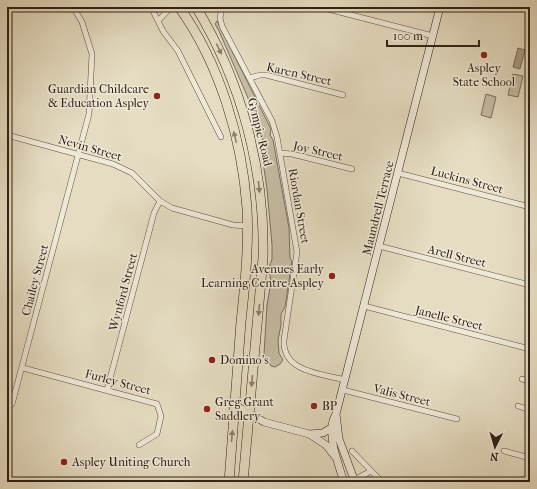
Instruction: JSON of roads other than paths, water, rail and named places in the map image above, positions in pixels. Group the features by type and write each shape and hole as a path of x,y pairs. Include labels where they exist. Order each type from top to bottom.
{"highway":[{"name":"Gympie Road","path":"179,7 207,56 230,116 243,176 247,226 245,271 229,482"},
{"name":"Gympie Road","path":"199,10 216,42 232,79 252,143 259,182 263,225 262,272 243,482"},
{"path":"245,271 262,272"}],"main road":[{"name":"Maundrell Terrace","path":"331,428 343,390 440,7"},
{"path":"235,405 264,422 309,434 323,434 331,428 337,459 344,482"},
{"name":"Maundrell Terrace","path":"336,414 338,436 355,481"},
{"path":"309,434 326,445 337,459"}],"street":[{"name":"Chailey Street","path":"8,409 12,404 22,368 89,114 92,54 82,22 73,7"},
{"path":"161,7 152,9 168,38 176,46 222,137"},
{"path":"158,21 170,7"},
{"name":"Riordan Street","path":"222,7 220,18 222,26 272,121 280,154 297,252 284,340 285,353 292,364 300,368 345,380"},
{"path":"320,7 433,36"},
{"name":"Karen Street","path":"250,78 266,75 344,95"},
{"name":"Nevin Street","path":"7,135 113,164 128,170 160,201 184,213 234,226 247,226"},
{"name":"Joy Street","path":"280,154 292,154 352,169"},
{"name":"Luckins Street","path":"398,173 530,207"},
{"name":"Wynford Street","path":"107,390 154,213 160,201"},
{"name":"Arell Street","path":"379,246 530,285"},
{"name":"Janelle Street","path":"364,306 530,349"},
{"name":"Furley Street","path":"22,368 157,404 161,416 157,434 139,444"},
{"path":"522,379 530,382"},
{"name":"Valis Street","path":"343,390 457,420"},
{"path":"518,406 530,410"},
{"path":"352,450 382,482"},
{"path":"504,451 530,458"},
{"path":"355,481 371,471"}],"place":[{"name":"Aspley State School","path":"484,55"},
{"name":"Guardian Childcare & Education Aspley","path":"157,96"},
{"name":"Avenues Early Learning Centre Aspley","path":"332,276"},
{"name":"Domino's","path":"212,360"},
{"name":"BP","path":"314,406"},
{"name":"Greg Grant Saddlery","path":"207,409"},
{"name":"Aspley Uniting Church","path":"64,462"}]}
